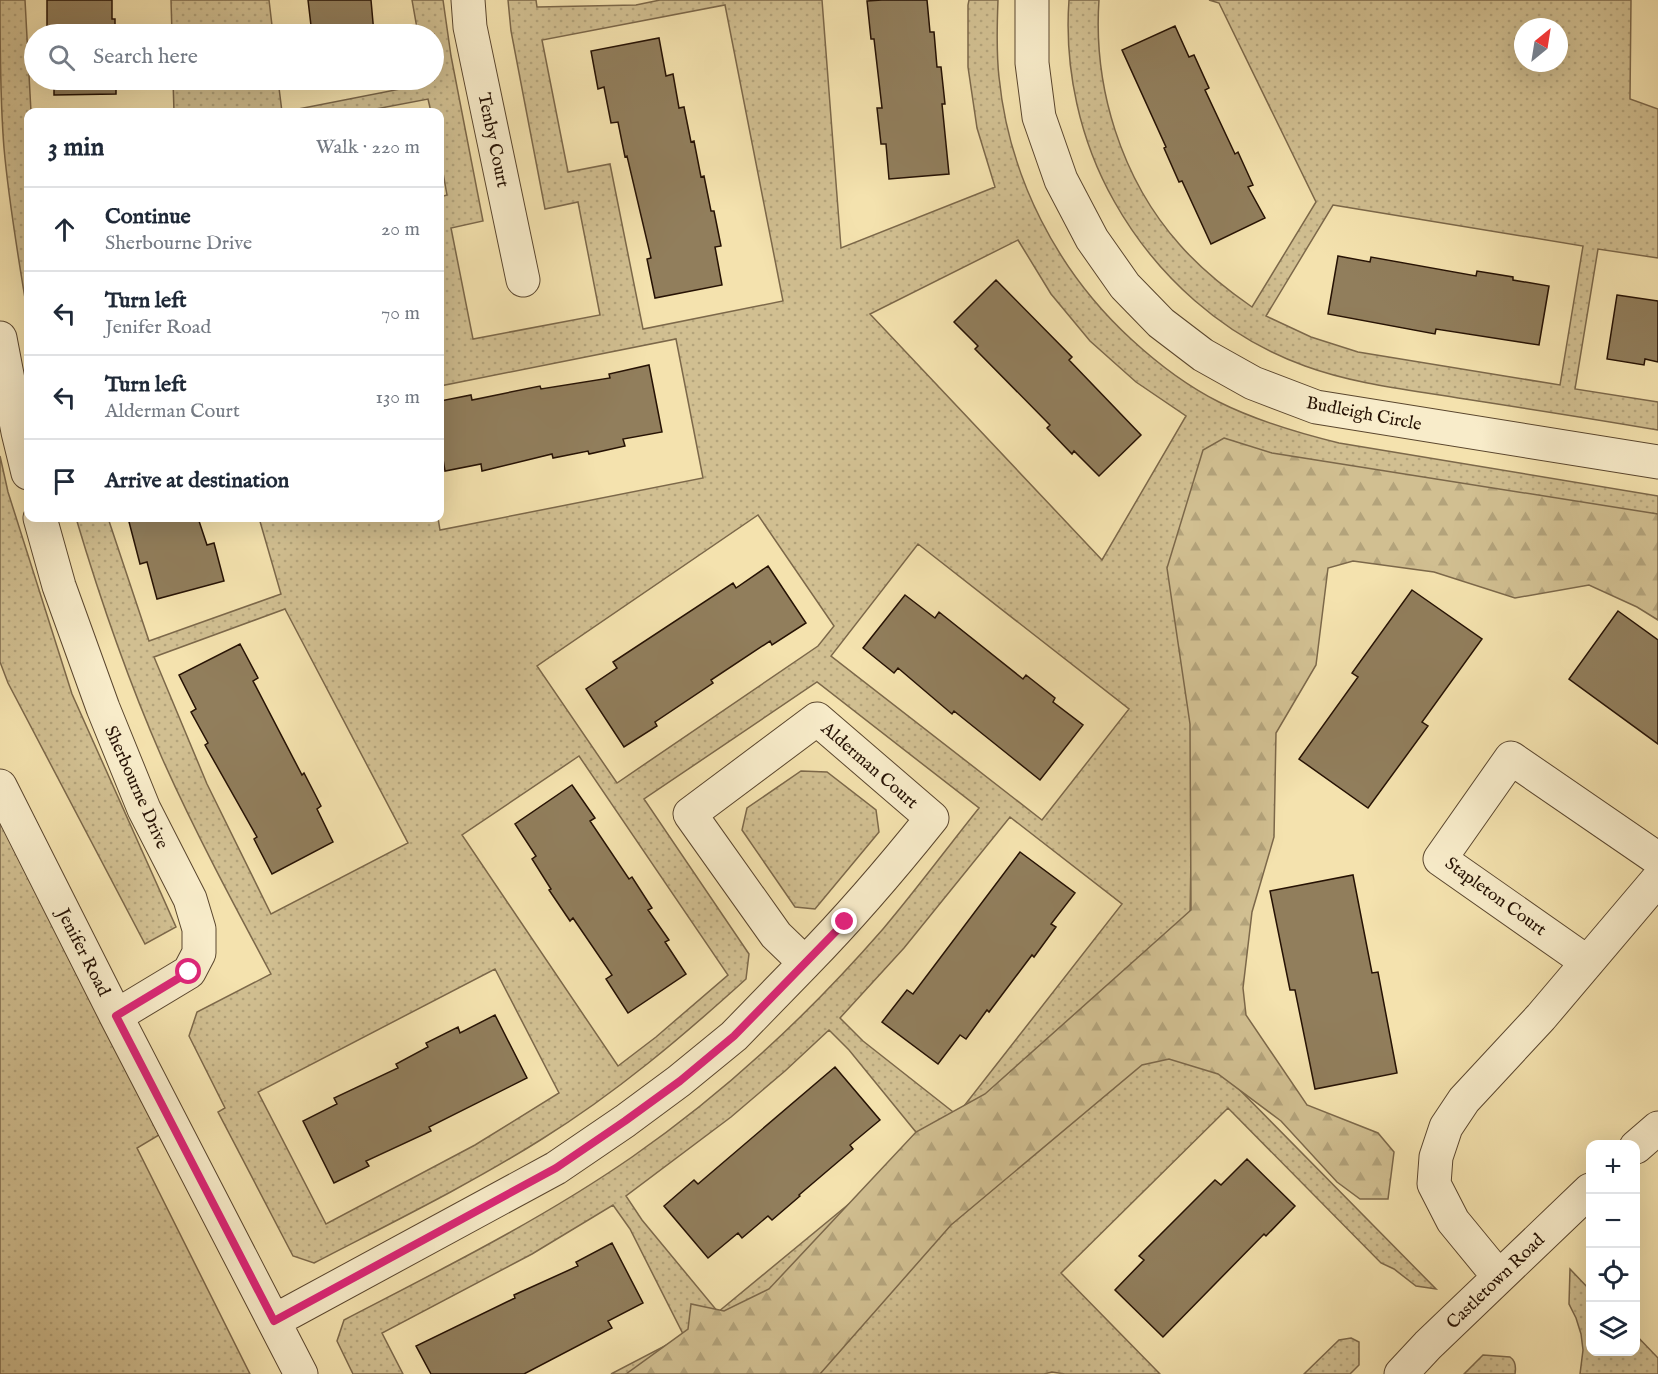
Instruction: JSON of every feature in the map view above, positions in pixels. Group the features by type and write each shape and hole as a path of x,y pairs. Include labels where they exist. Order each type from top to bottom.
{"street":[{"name":"Tenby Court","path":"468,0 470,27 523,280"},
{"name":"Budleigh Circle","path":"1032,0 1032,63 1039,117 1061,180 1092,239 1125,286 1161,323 1203,355 1253,383 1316,407 1658,462"},
{"path":"0,338 24,457"},
{"name":"Sherbourne Drive","path":"41,522 59,585 103,708 144,809 190,899 198,929 199,953 189,972 116,1016"},
{"name":"Alderman Court","path":"274,1321 556,1168 625,1121 734,1036 805,963 852,914 932,818 817,719 690,814 776,935 805,963"},
{"name":"Stapleton Court","path":"1587,962 1440,859 1511,758 1658,859"},
{"name":"Jenifer Road","path":"0,786 301,1374"},
{"path":"1499,1277 1453,1221 1434,1184 1436,1157 1446,1127 1464,1100 1540,1017 1658,879"},
{"path":"1640,1143 1658,1128"},
{"name":"Castletown Road","path":"1401,1374 1428,1345 1586,1194"}],"green space":[{"path":"0,0 25,0 24,90 30,90 31,108 24,108 24,292 11,212 1,93"},
{"path":"171,0 269,0 272,24 172,24"},
{"path":"412,0 443,0 451,56 483,221 451,228 473,339 600,315 578,202 545,209 511,31 508,0 536,0 537,7 636,5 660,0 822,0 841,248 995,187 977,128 968,67 968,5 969,0 998,0 997,58 1005,114 1013,151 1041,220 1059,253 1104,312 1141,348 1173,374 1207,396 1233,409 1278,426 1339,443 1658,496 1658,542 1197,471 1189,983 1161,1010 1436,1289 1416,1286 1394,1269 1381,1263 1228,1108 1061,1273 1160,1374 1052,1372 1044,1374 611,1374 684,1336 630,1229 613,1205 532,1254 382,1333 403,1374 353,1374 337,1341 344,1320 491,1243 562,1202 632,1157 700,1106 795,1022 855,961 979,808 817,682 644,799 749,954 746,979 673,1043 596,1103 514,1156 430,1203 314,1263 293,1256 218,1112 225,1108 189,1036 197,1012 271,974 201,840 162,758 115,639 77,522 109,522 149,641 281,594 260,522 439,522 440,530 703,478 676,339 444,385 444,196 447,195 444,178 444,108 430,108 428,99 381,108 303,108 395,90 444,90 444,24 416,24","holes":["725,5 783,301 643,329 610,164 568,172 542,40","1018,240 1051,294 1090,341 1136,382 1186,416 1102,560 870,314","758,515 834,626 818,646 617,783 537,666","918,544 1129,709 1042,820 831,656","285,609 408,843 271,914 207,784 154,657","579,756 728,975 656,1037 618,1066 462,835","1010,817 1122,904 957,1115 863,1041 840,1018 904,948","495,969 559,1093 475,1145 326,1224 258,1092","829,1030 849,1050 924,1142 718,1312 642,1220 626,1196 731,1117"]},
{"path":"1069,0 1099,0 1098,33 1106,98 1127,161 1159,219 1180,245 1214,278 1252,307 1316,202 1219,3 1209,0 1631,0 1630,99 1658,109 1658,258 1598,249 1575,389 1658,402 1658,430 1405,390 1344,378 1275,354 1247,339 1195,301 1172,279 1150,254 1114,201 1092,154 1084,129 1077,104 1069,52","holes":["1333,205 1583,246 1560,385 1358,352 1311,337 1266,316"]},
{"path":"173,90 279,90 282,108 174,108"},
{"path":"1224,438 1272,453 1658,514 1658,620 1637,607 1589,585 1515,598 1434,572 1353,561 1328,568 1316,665 1276,733 1274,837 1252,912 1243,988 1246,1015 1307,1105 1378,1133 1394,1152 1388,1199 1360,1199 1337,1182 1281,1121 1218,1074 1169,1059 1142,1065 951,1225 820,1374 626,1374 688,1329 691,1304 724,1311 769,1289 916,1132 985,1094 1191,910 1190,724 1167,568 1203,450"},
{"path":"0,456 8,492 72,694 176,927 145,944 8,683 0,662"},
{"path":"801,771 827,772 876,810 879,832 815,909 795,907 742,830 747,808"},
{"path":"0,819 159,1135 137,1148 250,1374 0,1374"},
{"path":"1570,1269 1586,1286 1586,1356 1640,1356 1640,1339 1658,1358 1658,1374 1580,1374 1583,1350 1581,1334 1569,1304"},
{"path":"1351,1338 1359,1342 1359,1365 1350,1374 1304,1374 1339,1340"},
{"path":"1483,1355 1510,1357 1514,1363 1515,1374 1464,1374"}],"building":[{"path":"47,0 112,0 112,19 115,19 115,24 47,24"},
{"path":"308,0 371,0 373,24 311,24"},
{"path":"927,0 930,32 934,32 937,67 941,67 949,174 889,179 886,144 881,144 877,108 882,108 867,1"},
{"path":"1175,26 1189,57 1194,55 1209,88 1205,90 1235,154 1238,152 1253,185 1248,187 1265,218 1211,244 1182,181 1179,182 1164,148 1166,147 1122,50"},
{"path":"659,38 666,76 673,74 679,108 684,107 701,177 704,176 711,211 714,211 721,246 715,247 722,285 655,298 647,259 651,258 627,156 625,157 618,122 611,123 604,87 598,89 591,51"},
{"path":"54,90 116,90 116,94 54,95"},
{"path":"1338,256 1370,262 1371,257 1476,276 1477,271 1549,286 1539,345 1436,329 1435,334 1328,314"},
{"path":"996,280 1072,357 1069,360 1141,435 1099,476 1074,451 1072,454 1047,428 1050,425 975,349 978,346 954,322"},
{"path":"1617,295 1658,301 1658,362 1645,359 1644,365 1607,359"},
{"path":"649,365 662,432 623,439 625,446 589,454 588,451 553,458 552,454 482,471 481,464 445,471 444,400 471,395 472,400 540,386 541,389 610,378 609,374"},
{"path":"129,522 199,522 207,545 214,543 224,581 157,599 147,562 140,564"},
{"path":"768,566 806,623 772,645 770,641 711,680 713,683 655,722 657,726 624,747 586,689 617,668 613,662 733,583 736,588"},
{"path":"1412,590 1482,639 1422,722 1428,726 1368,808 1299,759 1358,677 1352,673"},
{"path":"905,595 935,618 939,612 1023,679 1026,675 1055,698 1053,702 1083,725 1040,780 954,711 952,714 898,668 894,673 863,648"},
{"path":"1618,611 1658,640 1658,744 1569,679"},
{"path":"240,644 258,678 253,681 302,775 304,773 321,806 317,809 333,842 272,874 254,839 257,837 205,745 208,743 191,712 196,709 179,675"},
{"path":"572,785 595,818 590,821 629,879 632,877 652,908 648,910 669,940 665,942 686,974 628,1013 606,979 612,975 573,918 570,921 549,890 551,889 532,859 536,856 515,824"},
{"path":"1020,852 1075,893 1051,924 1056,927 1034,957 1032,955 966,1039 960,1035 938,1064 882,1022 907,990 913,994"},
{"path":"1353,875 1372,973 1378,972 1397,1073 1315,1089 1295,990 1290,990 1270,891"},
{"path":"495,1015 527,1078 429,1127 431,1131 366,1161 369,1166 334,1183 303,1121 337,1104 334,1098 398,1068 396,1064 428,1047 426,1043 458,1027 460,1033"},
{"path":"835,1067 880,1120 850,1145 853,1149 772,1220 768,1216 742,1238 738,1233 708,1258 664,1206 694,1180 698,1184"},
{"path":"1247,1159 1295,1206 1266,1236 1264,1234 1163,1337 1115,1290 1144,1260 1139,1256 1215,1180 1221,1185"},
{"path":"612,1243 643,1303 608,1321 612,1328 524,1374 431,1374 416,1346 515,1298 514,1295 578,1266 576,1262"}],"route":[{"path":"189,972 116,1016 274,1321 556,1168 625,1121 680,1081 734,1036 845,922"}]}
